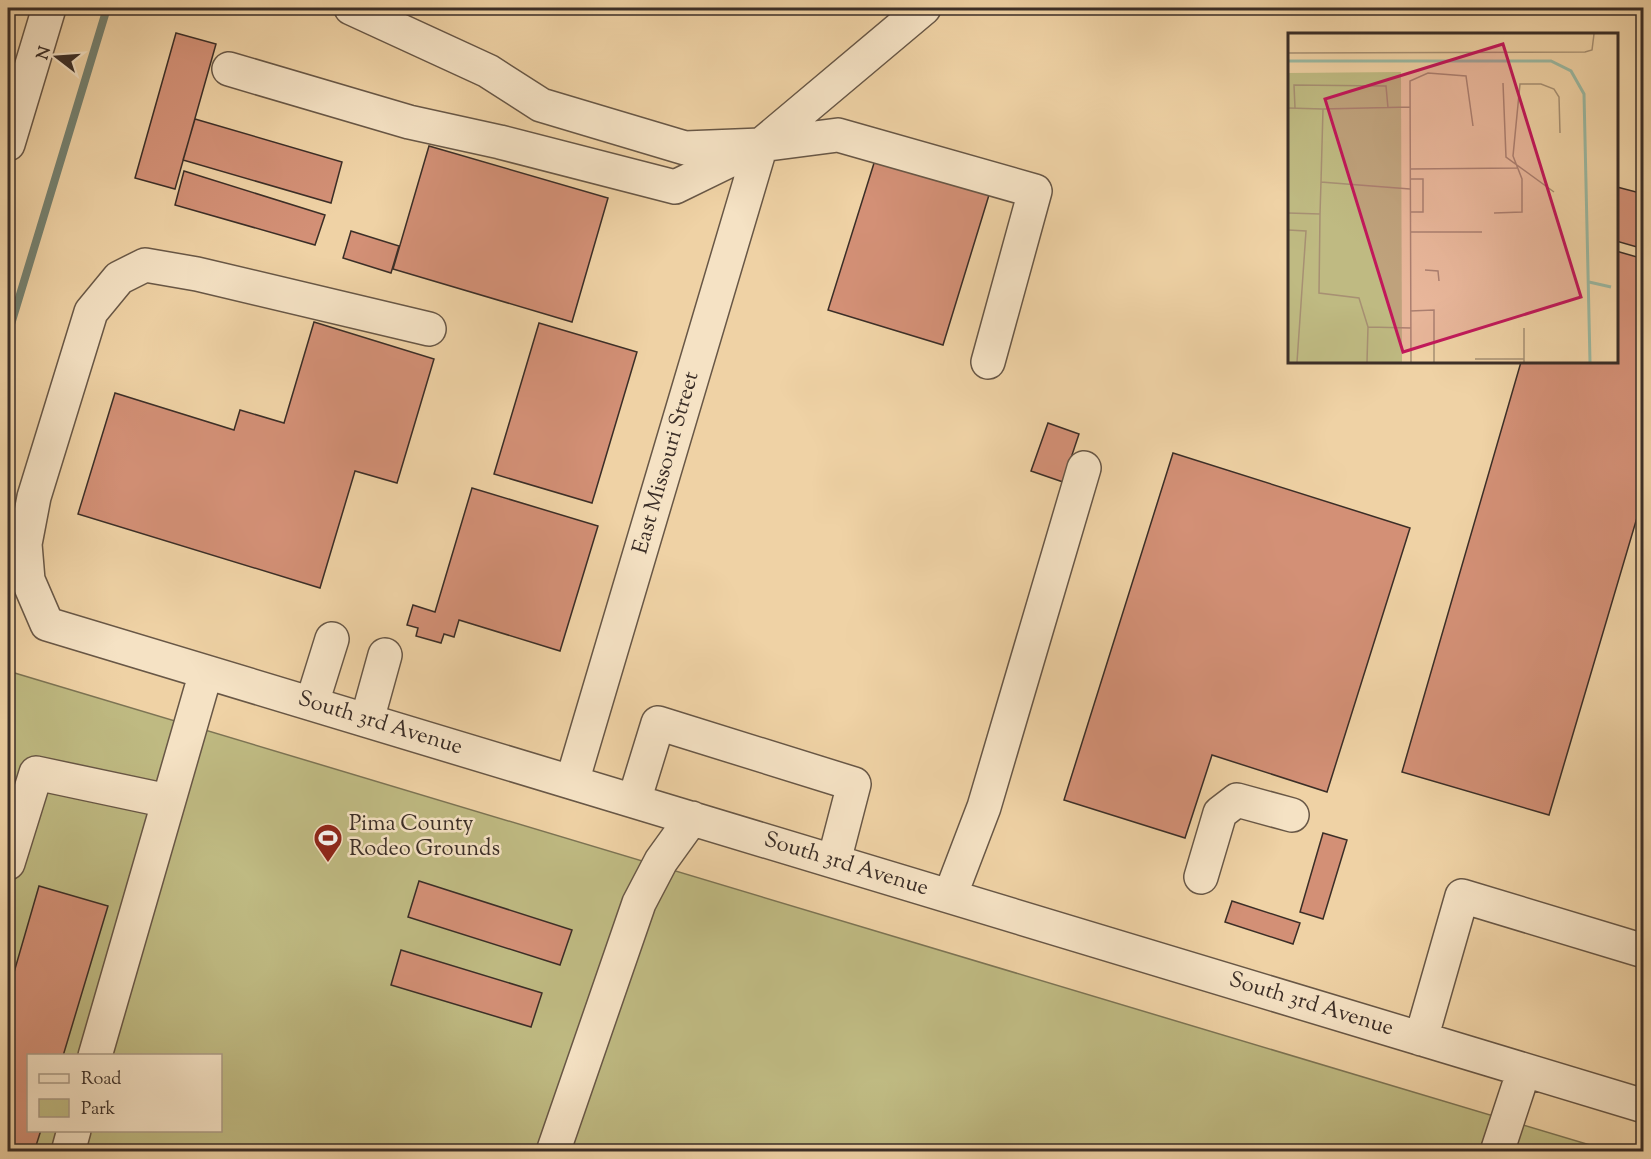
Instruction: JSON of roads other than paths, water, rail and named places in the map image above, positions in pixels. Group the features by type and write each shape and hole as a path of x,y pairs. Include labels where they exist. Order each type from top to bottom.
{"street":[{"path":"8,144 49,8"},
{"path":"351,8 488,71 541,105 685,147 761,145 838,135 1035,191 988,362"},
{"path":"229,69 409,122 500,142 675,187 761,145 924,8"},
{"name":"East Missouri Street","path":"572,782 761,145"},
{"name":"South 3rd Avenue","path":"429,329 197,274 145,265 119,278 91,312 34,497 25,544 28,580 47,624 1644,1106"},
{"path":"950,897 984,807 1084,468"},
{"path":"312,704 332,639"},
{"path":"367,720 385,655"},
{"path":"96,1054 206,672"},
{"path":"634,801 658,723 854,784 834,861"},
{"path":"8,863 36,773 168,801"},
{"path":"1201,877 1220,813 1237,800 1292,815"},
{"path":"553,1152 639,903 661,861 693,819"},
{"path":"1421,1039 1462,896 1644,951"},
{"path":"1497,1152 1524,1070"},
{"path":"68,1152 74,1132"}],"waterway":[{"path":"8,334 107,8"}],"place":[{"name":"Pima County Rodeo Grounds","path":"328,864"}]}
